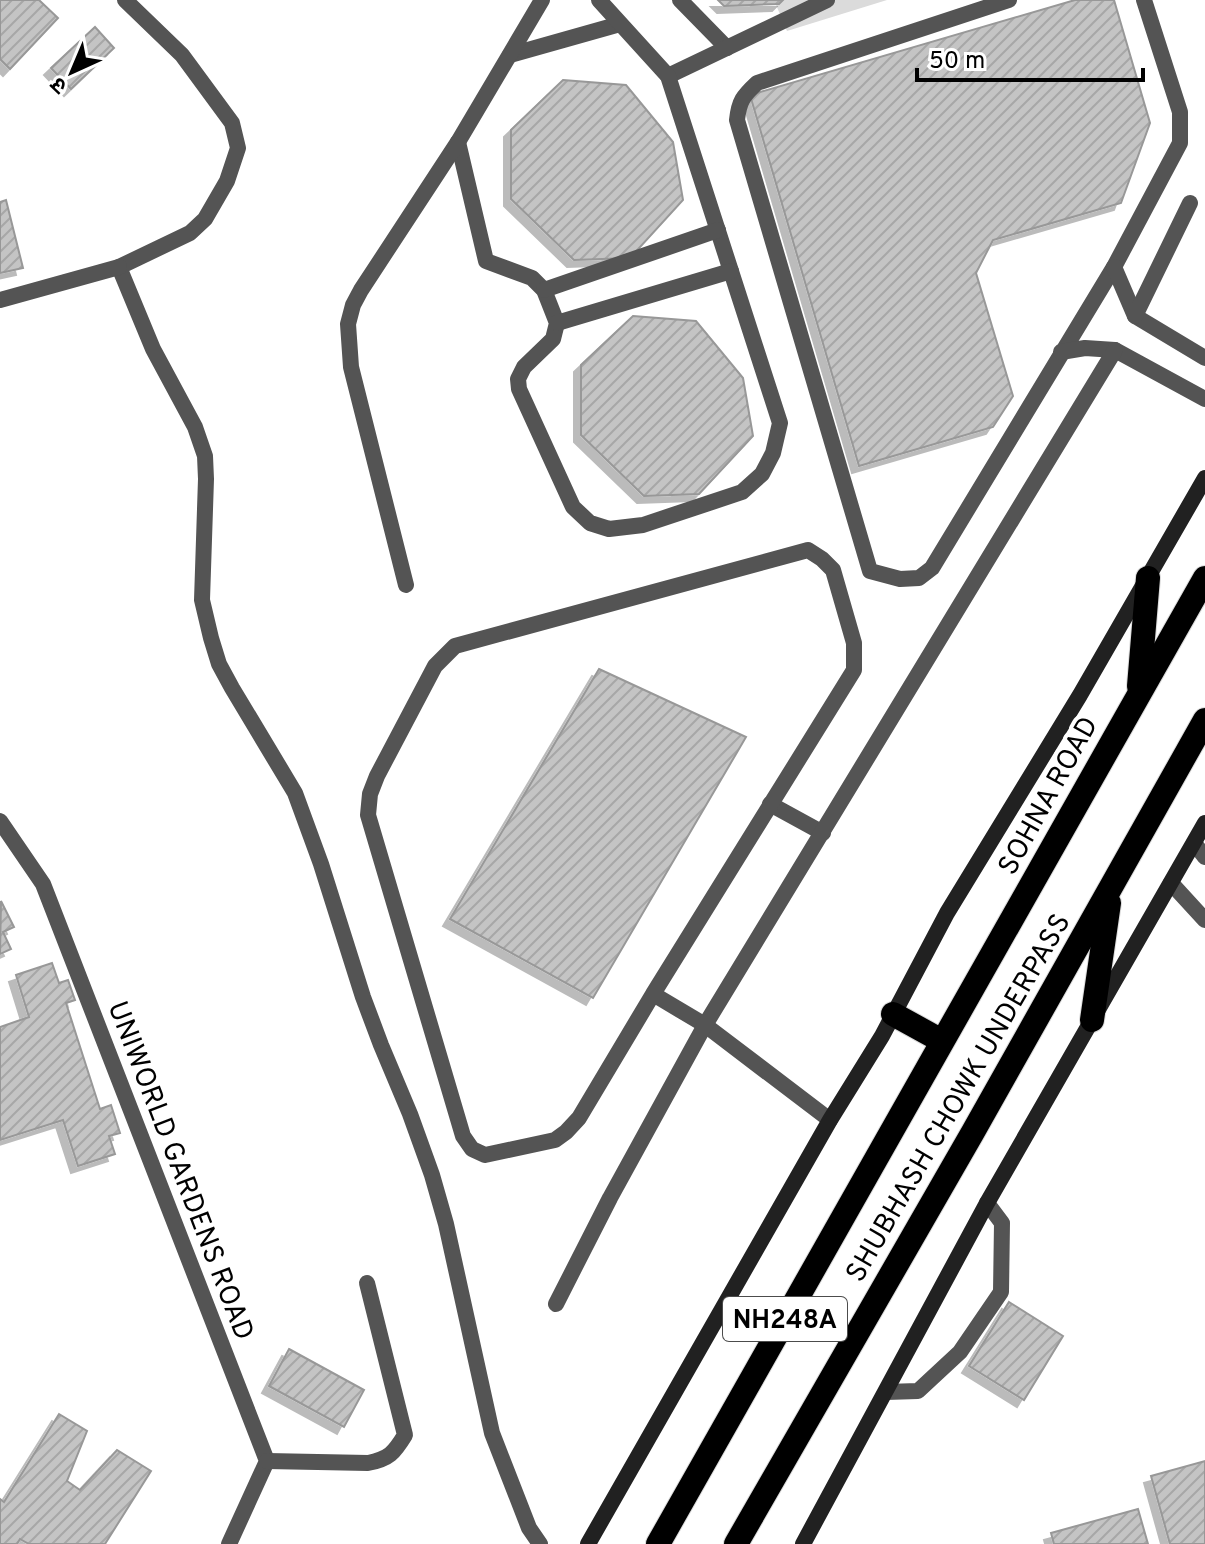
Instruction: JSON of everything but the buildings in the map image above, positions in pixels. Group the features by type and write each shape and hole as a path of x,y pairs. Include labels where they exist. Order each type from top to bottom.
{"highway":[{"path":"1139,693 1148,578"},
{"name":"SOHNA ROAD","path":"942,1041 1205,578"},
{"name":"NH248A","path":"1111,888 1205,720"},
{"path":"1092,1020 1111,888"},
{"name":"SHUBHASH CHOWK UNDERPASS","path":"736,1544 1111,888"},
{"path":"893,1014 942,1041"},
{"name":"SHUBHASH CHOWK UNDERPASS","path":"658,1544 942,1041"}],"main road":[{"path":"588,1544 893,1014 947,913 1080,695 1205,478"},
{"path":"803,1544 987,1203 1205,823"}],"street":[{"path":"0,300 119,267 190,233 205,219 227,181 238,148 232,123 182,55 125,0"},
{"path":"406,585 351,367 348,324 361,290 458,142 542,0"},
{"path":"458,142 486,261 532,278 544,290 557,323 553,339 524,367 518,379 519,389 573,507 590,523 609,529 643,525 742,492 762,474 773,453 780,423 668,76 599,0"},
{"path":"680,0 727,48"},
{"path":"668,76 827,0"},
{"path":"1009,0 757,83 743,97 738,109 737,120 870,571 900,579 919,578 932,568 1114,267 1180,143 1180,112 1144,0"},
{"path":"510,55 620,24"},
{"path":"1135,316 1190,203"},
{"path":"544,290 718,230"},
{"path":"119,267 153,349 195,427 205,456 202,600 219,664 295,793 321,864 363,997 432,1175 446,1224 492,1433 529,1528 540,1544"},
{"path":"1114,267 1135,316 1205,358"},
{"path":"557,323 731,271"},
{"path":"1061,352 1085,348 1115,350 1205,399"},
{"path":"556,1304 705,1025 1115,350"},
{"path":"808,550 833,570 854,643 854,670 653,994 579,1118 566,1132 555,1140 485,1155 472,1149 463,1136 368,815 370,794 435,666 455,646 808,550"},
{"path":"770,804 823,833"},
{"name":"UNIWORLD GARDENS ROAD","path":"0,821 43,884 267,1461"},
{"path":"1194,843 1205,857"},
{"path":"1171,883 1205,920"},
{"path":"653,994 705,1025 830,1120"},
{"path":"886,1392 918,1391 960,1352 1001,1292 1002,1223 987,1203"},
{"path":"229,1544 267,1461 368,1463 384,1460 396,1450 405,1435 367,1283"}],"shaded area":[{"path":"774,0 887,0 787,31"}]}
